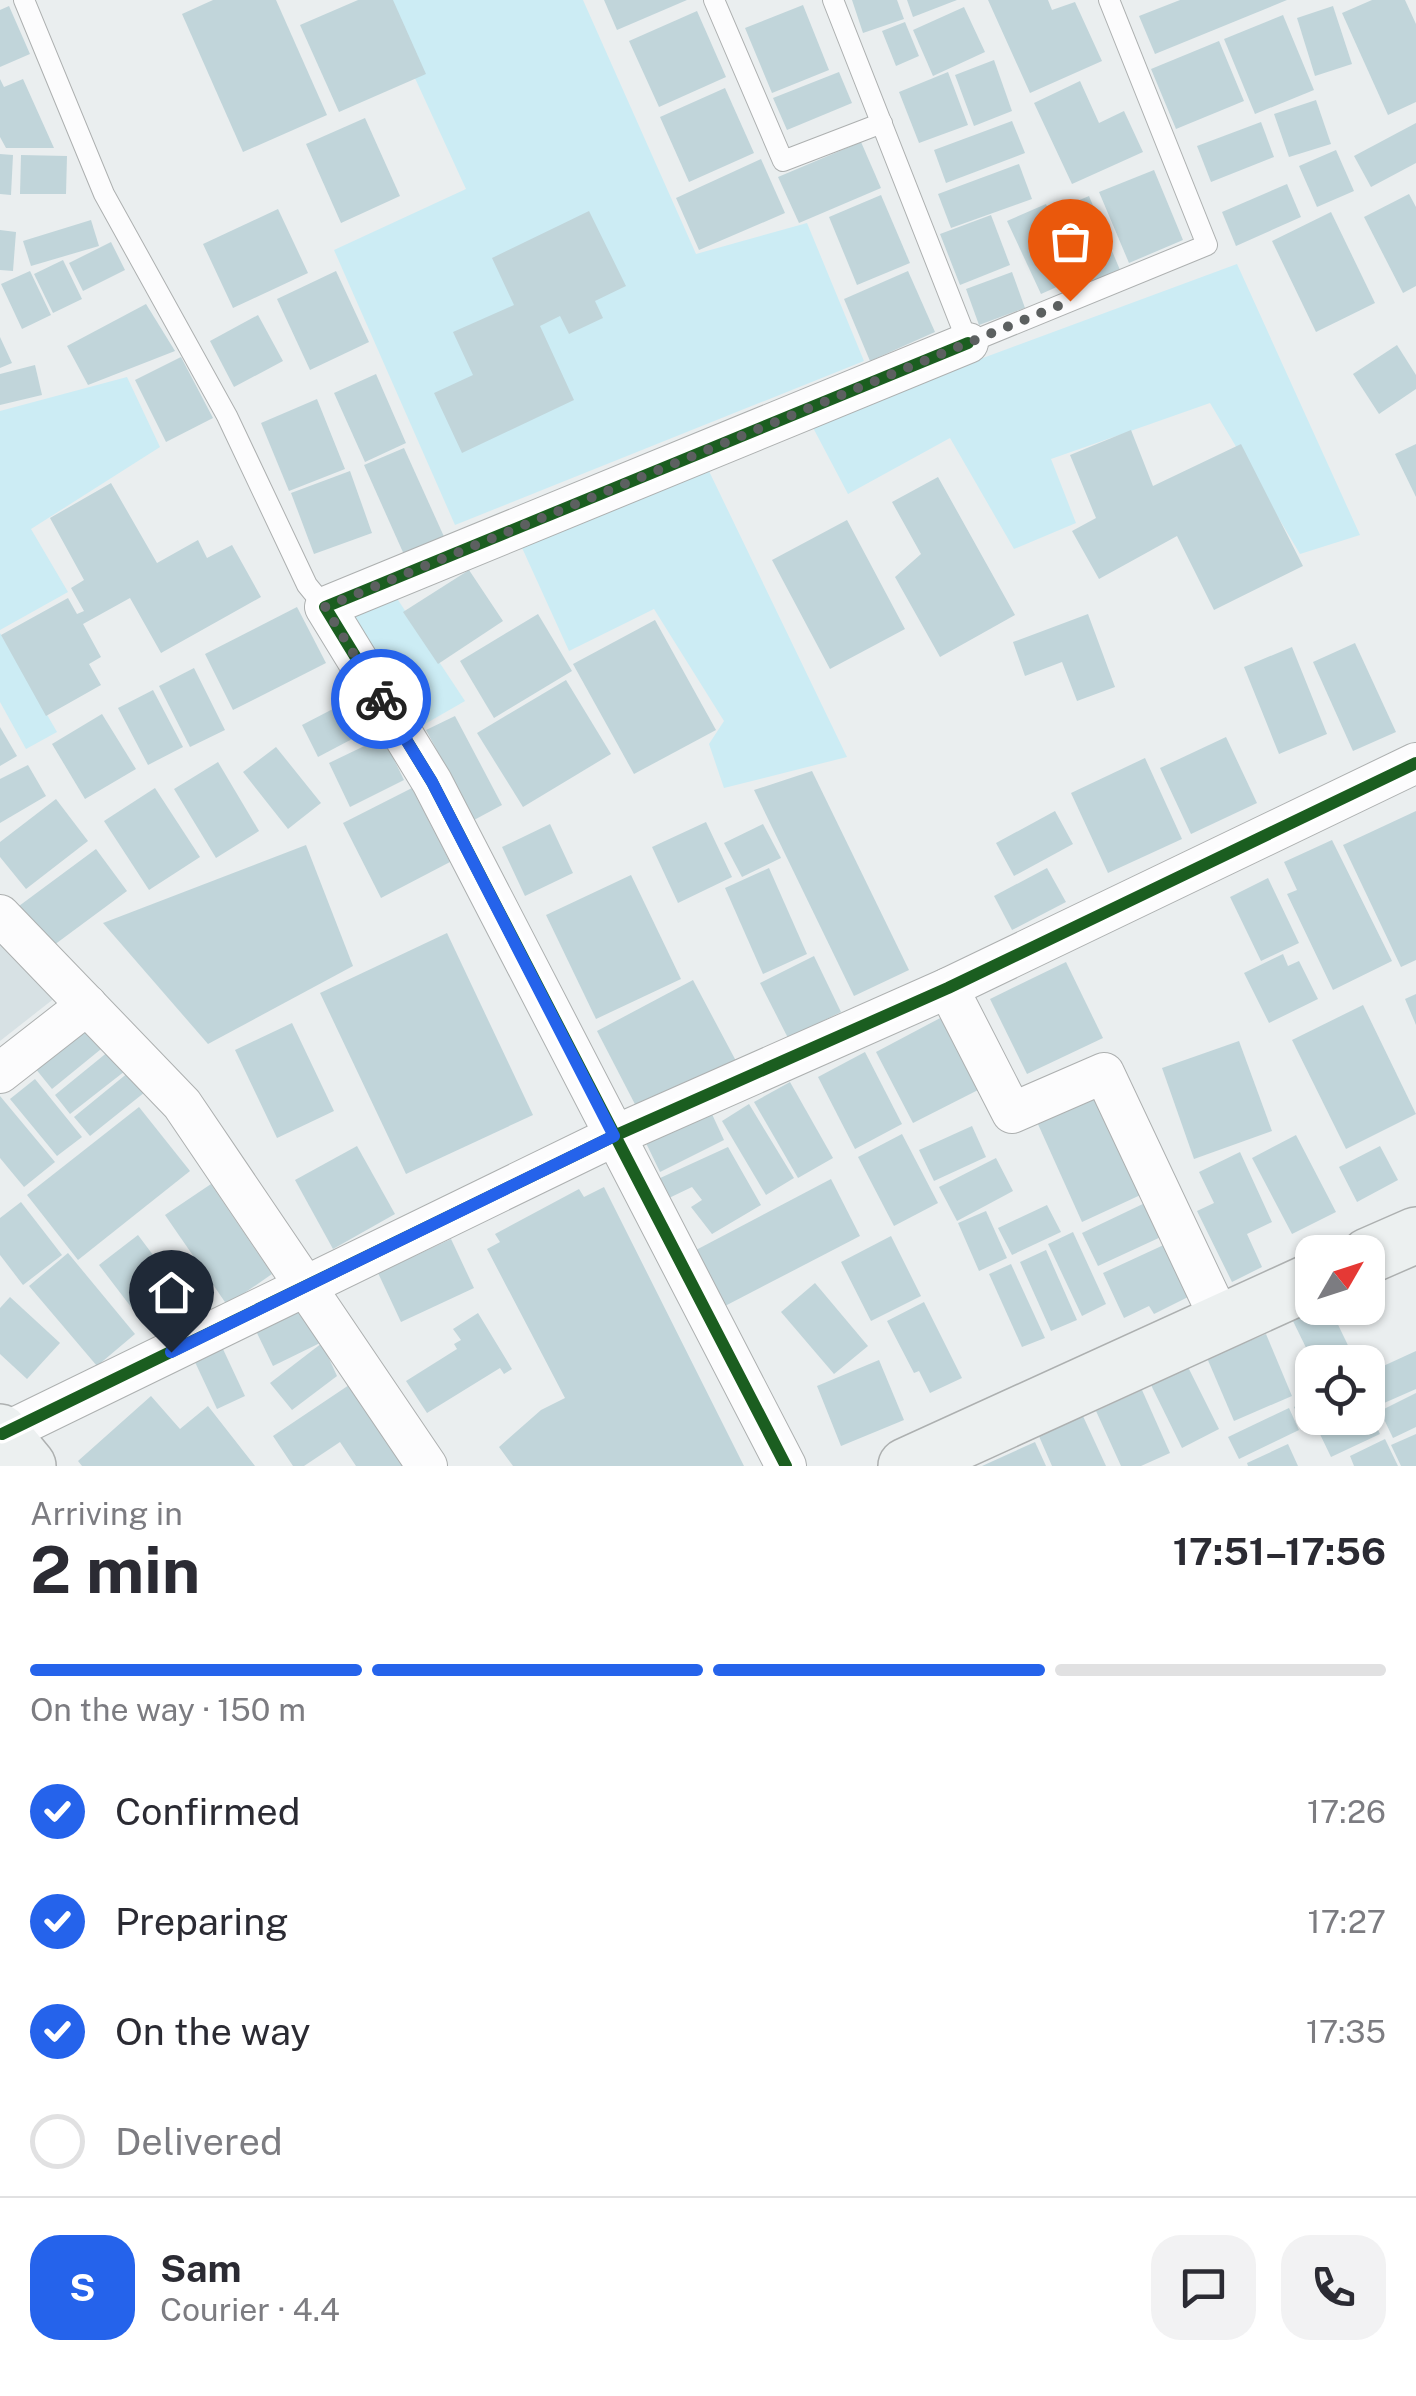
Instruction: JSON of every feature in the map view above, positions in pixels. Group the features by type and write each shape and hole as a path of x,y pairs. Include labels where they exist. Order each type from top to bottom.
{"street":[{"path":"786,1466 432,782 325,607 968,343"},
{"path":"10,1444 306,1286 614,1136 948,988 1416,763"},
{"path":"0,915 182,1104 427,1466"},
{"path":"948,988 1012,1114 1104,1072 1221,1321"},
{"path":"0,1074 88,1005"},
{"path":"1385,1249 1416,1235"},
{"path":"906,1466 1295,1288"}],"lane":[{"path":"24,0 104,194 227,416 307,585 325,607"},
{"path":"833,0 968,343 1207,245 1109,0"},
{"path":"723,3 783,161 882,123"}],"shaded area":[{"path":"379,0 583,0 696,254 807,223 864,361 455,525 334,250 466,189"},
{"path":"1237,264 1360,535 1300,554 1210,403 1051,459 1076,523 1014,549 950,438 848,494 810,422"},
{"path":"127,377 160,447 31,529 68,592 0,630 0,411"},
{"path":"707,467 847,757 724,788 709,744 724,721 654,609 569,651 518,539"},
{"path":"396,597 465,701 418,728 349,618"},
{"path":"0,633 57,732 26,749 0,702"},
{"path":"0,940 56,997 0,1041"}],"building":[{"path":"213,0 276,0 327,115 243,152 182,14"},
{"path":"358,0 393,0 426,74 339,112 300,25"},
{"path":"604,0 687,0 617,30"},
{"path":"852,0 897,0 904,19 863,33"},
{"path":"907,0 957,0 913,17"},
{"path":"988,0 1048,0 1052,10 1075,2 1102,61 1030,93"},
{"path":"1180,0 1287,0 1155,54 1139,16"},
{"path":"1372,0 1405,0 1416,24 1416,102 1388,115 1342,13"},
{"path":"803,5 829,70 772,93 745,28"},
{"path":"9,6 30,54 0,67 0,10"},
{"path":"1333,6 1352,64 1315,76 1297,18"},
{"path":"964,7 985,52 933,76 913,30"},
{"path":"697,11 726,77 659,107 629,41"},
{"path":"1283,15 1314,90 1255,114 1224,39"},
{"path":"905,22 919,56 896,66 882,31"},
{"path":"1219,41 1244,101 1176,129 1151,69"},
{"path":"994,60 1012,111 974,126 955,75"},
{"path":"839,72 852,103 787,130 773,98"},
{"path":"948,72 968,125 919,143 899,92"},
{"path":"0,79 4,87 23,79 54,148 6,148 0,137"},
{"path":"1080,81 1099,123 1124,111 1143,152 1072,184 1034,103"},
{"path":"725,88 754,153 689,182 660,117"},
{"path":"1316,100 1331,144 1289,157 1274,114"},
{"path":"365,118 400,196 341,223 306,144"},
{"path":"1012,121 1025,153 946,183 934,150"},
{"path":"1261,122 1274,157 1211,182 1197,146"},
{"path":"1416,123 1416,163 1371,187 1354,156"},
{"path":"861,142 881,188 799,223 778,177"},
{"path":"1336,150 1354,191 1317,207 1299,166"},
{"path":"0,154 13,155 11,195 0,194"},
{"path":"21,155 67,156 66,194 20,194"},
{"path":"761,159 785,213 699,250 676,198"},
{"path":"1019,164 1032,199 951,228 938,194"},
{"path":"1154,170 1183,240 1129,263 1099,192"},
{"path":"1287,184 1301,217 1236,246 1222,212"},
{"path":"1409,194 1416,207 1416,286 1403,293 1364,217"},
{"path":"881,195 910,263 857,285 829,217"},
{"path":"1089,196 1120,270 1089,283 1058,209"},
{"path":"1046,204 1079,277 1041,294 1007,221"},
{"path":"278,209 308,273 233,308 203,244"},
{"path":"589,211 626,286 595,301 603,318 569,334 560,316 540,326 574,400 462,453 434,393 473,375 453,332 514,305 492,258"},
{"path":"1331,212 1375,303 1316,332 1272,241"},
{"path":"991,215 1010,265 960,285 940,234"},
{"path":"91,220 99,246 31,266 23,241"},
{"path":"0,230 16,232 13,271 0,270"},
{"path":"111,242 125,270 83,291 69,263"},
{"path":"63,260 82,299 53,313 34,274"},
{"path":"30,271 51,315 22,329 1,284"},
{"path":"336,271 369,342 310,370 277,299"},
{"path":"908,271 935,332 870,361 844,299"},
{"path":"1012,272 1025,308 979,325 966,289"},
{"path":"146,304 175,351 88,385 67,346"},
{"path":"258,315 283,361 234,387 210,341"},
{"path":"0,337 12,363 0,368"},
{"path":"1397,345 1416,375 1416,389 1379,414 1353,374"},
{"path":"181,357 213,418 166,442 135,380"},
{"path":"35,365 42,395 0,405 0,374"},
{"path":"376,374 406,443 365,462 334,393"},
{"path":"317,399 345,469 289,491 261,423"},
{"path":"1131,430 1153,486 1241,444 1303,566 1214,610 1177,536 1099,579 1072,531 1096,518 1070,455"},
{"path":"1416,444 1416,497 1395,454"},
{"path":"404,448 446,541 406,559 364,465"},
{"path":"350,471 372,533 314,554 291,493"},
{"path":"938,477 1015,615 940,657 895,577 921,554 892,502"},
{"path":"111,483 157,563 198,540 207,558 232,545 261,597 161,653 130,598 83,624 101,657 89,664 101,685 46,716 1,635 68,598 77,614 84,611 71,588 84,580 50,518"},
{"path":"847,520 905,629 830,669 772,560"},
{"path":"469,570 503,621 438,664 403,612"},
{"path":"297,607 326,663 233,710 205,654"},
{"path":"538,614 572,671 494,718 460,661"},
{"path":"1088,614 1115,687 1077,701 1062,662 1025,676 1013,642"},
{"path":"655,620 716,730 634,774 573,664"},
{"path":"1355,643 1396,732 1353,751 1313,662"},
{"path":"1292,647 1327,734 1279,754 1244,667"},
{"path":"194,668 225,730 190,747 159,686"},
{"path":"566,680 611,754 523,807 477,733"},
{"path":"153,690 183,747 148,765 118,708"},
{"path":"356,697 373,728 318,757 302,725"},
{"path":"102,714 136,769 85,799 52,744"},
{"path":"455,716 502,805 474,820 426,730"},
{"path":"0,727 17,756 0,766"},
{"path":"383,737 404,780 350,807 329,763"},
{"path":"1226,737 1257,803 1191,834 1160,768"},
{"path":"276,747 321,803 288,829 243,772"},
{"path":"1145,758 1182,839 1108,873 1071,793"},
{"path":"218,762 259,831 216,858 174,789"},
{"path":"28,765 46,796 0,823 0,779"},
{"path":"812,771 909,970 854,996 754,790"},
{"path":"155,788 200,857 149,890 104,821"},
{"path":"412,788 450,862 381,898 343,823"},
{"path":"56,799 88,841 26,889 0,857 0,842"},
{"path":"1055,811 1073,844 1014,876 996,843"},
{"path":"1416,811 1416,960 1401,967 1343,845"},
{"path":"706,822 732,877 678,903 652,847"},
{"path":"550,824 573,873 525,896 502,847"},
{"path":"763,824 781,858 742,877 724,843"},
{"path":"1332,840 1392,961 1333,990 1287,894 1297,890 1284,862"},
{"path":"306,845 353,966 208,1044 103,923"},
{"path":"96,849 127,891 50,948 19,906"},
{"path":"769,868 807,954 763,974 725,888"},
{"path":"1047,868 1066,902 1012,930 994,896"},
{"path":"631,875 681,979 596,1019 546,915"},
{"path":"1268,878 1299,943 1261,961 1230,897"},
{"path":"447,933 533,1115 406,1174 320,993"},
{"path":"1283,954 1288,966 1299,961 1318,999 1269,1023 1244,973"},
{"path":"814,956 841,1012 788,1038 760,983"},
{"path":"1066,962 1103,1038 1027,1074 990,999"},
{"path":"693,980 736,1061 639,1112 597,1031"},
{"path":"1416,994 1416,1025 1405,999"},
{"path":"1363,1005 1416,1114 1346,1149 1292,1040"},
{"path":"944,1016 982,1088 913,1123 876,1052"},
{"path":"292,1023 334,1111 277,1138 235,1050"},
{"path":"90,1024 106,1045 52,1089 35,1068"},
{"path":"1239,1041 1272,1131 1194,1159 1162,1068"},
{"path":"109,1051 125,1071 70,1114 55,1095"},
{"path":"865,1052 902,1124 855,1149 818,1077"},
{"path":"129,1072 145,1092 90,1136 74,1117"},
{"path":"35,1079 82,1137 57,1156 10,1099"},
{"path":"790,1082 833,1158 798,1178 754,1102"},
{"path":"1102,1093 1147,1192 1082,1222 1037,1122"},
{"path":"0,1096 55,1162 24,1187 0,1158"},
{"path":"749,1104 794,1178 766,1195 722,1121"},
{"path":"139,1107 190,1171 78,1260 27,1195"},
{"path":"711,1112 724,1140 660,1172 646,1143"},
{"path":"972,1126 986,1157 934,1181 919,1150"},
{"path":"902,1134 938,1203 894,1226 858,1157"},
{"path":"1296,1135 1336,1212 1292,1234 1252,1158"},
{"path":"357,1146 395,1214 333,1249 295,1180"},
{"path":"1380,1146 1398,1180 1357,1202 1339,1167"},
{"path":"728,1147 761,1205 712,1234 691,1207 702,1200 692,1187 669,1198 658,1179"},
{"path":"1240,1152 1272,1222 1247,1234 1262,1267 1232,1282 1197,1211 1214,1203 1199,1172"},
{"path":"996,1158 1013,1191 957,1221 939,1187"},
{"path":"831,1179 860,1236 725,1306 696,1250"},
{"path":"211,1184 272,1274 227,1305 165,1215"},
{"path":"604,1187 744,1466 513,1466 499,1447 541,1410 565,1398 487,1249 500,1242 495,1234 579,1189 584,1197"},
{"path":"21,1202 62,1255 23,1285 0,1255 0,1218"},
{"path":"1147,1202 1163,1236 1098,1266 1082,1233"},
{"path":"1047,1205 1061,1232 1012,1255 998,1228"},
{"path":"986,1211 1007,1258 979,1271 958,1223"},
{"path":"1073,1232 1106,1304 1082,1316 1048,1244"},
{"path":"138,1235 183,1295 144,1324 99,1265"},
{"path":"891,1236 921,1296 871,1321 841,1262"},
{"path":"451,1239 474,1288 401,1322 378,1273"},
{"path":"1168,1243 1192,1295 1154,1314 1149,1306 1124,1318 1103,1273"},
{"path":"1046,1250 1077,1320 1051,1331 1020,1262"},
{"path":"68,1253 135,1334 97,1366 29,1286"},
{"path":"1011,1264 1045,1338 1022,1347 989,1274"},
{"path":"815,1283 868,1346 834,1374 781,1312"},
{"path":"10,1297 60,1343 27,1379 0,1354 0,1308"},
{"path":"924,1302 962,1378 930,1393 919,1371 914,1373 887,1321"},
{"path":"304,1308 320,1343 273,1366 256,1331"},
{"path":"478,1313 512,1369 504,1374 500,1368 427,1413 406,1381 457,1349 454,1344 461,1340 453,1329"},
{"path":"1295,1318 1295,1325 1338,1325 1348,1345 1305,1345 1292,1319"},
{"path":"1266,1334 1292,1396 1234,1421 1207,1358"},
{"path":"322,1343 337,1376 292,1410 270,1383"},
{"path":"222,1347 245,1396 217,1409 194,1360"},
{"path":"1416,1351 1416,1389 1385,1403 1385,1365"},
{"path":"879,1360 904,1420 841,1446 817,1386"},
{"path":"1187,1365 1219,1429 1182,1448 1150,1383"},
{"path":"361,1377 412,1466 356,1466 340,1442 304,1466 293,1466 273,1436"},
{"path":"1142,1390 1170,1453 1141,1466 1121,1466 1096,1411"},
{"path":"1416,1393 1416,1427 1393,1438 1385,1421 1385,1408"},
{"path":"151,1396 180,1429 208,1406 255,1466 82,1466 78,1461"},
{"path":"1289,1408 1295,1421 1295,1432 1239,1459 1228,1437"},
{"path":"1082,1414 1106,1466 1052,1466 1038,1434"},
{"path":"1416,1434 1416,1466 1401,1466 1391,1445"},
{"path":"1320,1435 1378,1435 1331,1457"},
{"path":"1385,1439 1398,1466 1354,1466 1350,1456"},
{"path":"1035,1442 1046,1466 982,1466"},
{"path":"1288,1444 1298,1466 1248,1466 1247,1463"}],"cycle path":[{"path":"786,1466 432,782 325,607 968,343"},
{"path":"2,1434 614,1136 948,988 1416,763"}],"way so far":[{"path":"381,699 325,607 1070,301"}],"route":[{"path":"171,1352 614,1136 432,782 381,699"}]}
